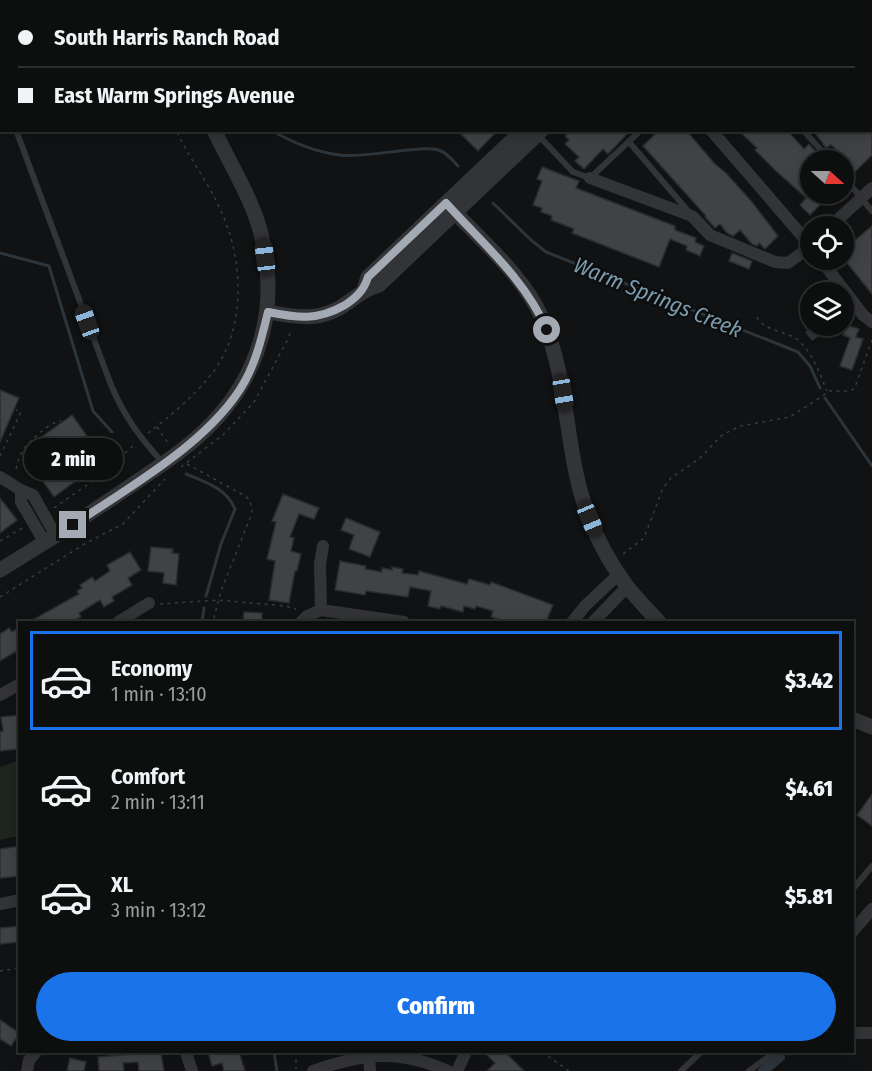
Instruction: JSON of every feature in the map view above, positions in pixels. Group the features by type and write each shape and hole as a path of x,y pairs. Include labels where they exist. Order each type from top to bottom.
{"street":[{"path":"0,570 51,540 193,441 231,402 252,367 268,312 267,272 263,242 253,210 215,132"},
{"path":"713,132 800,234"},
{"path":"268,312 308,318 330,314 364,290 379,285 451,208 530,133"},
{"path":"590,178 692,216 710,235 775,262 788,263 800,254"},
{"path":"842,216 872,188"},
{"path":"451,208 506,265 524,287 541,316 560,373 576,473 585,507 619,574 658,621"},
{"path":"829,270 863,315 872,322"},
{"path":"0,477 33,495 44,515 51,540"},
{"path":"21,490 21,501 33,522 51,540"},
{"path":"321,610 320,564 323,546"},
{"path":"573,621 586,605 619,574"},
{"path":"594,621 619,574"},
{"path":"120,621 149,603"},
{"path":"302,621 321,610 397,621"},
{"path":"0,695 18,685"},
{"path":"854,720 872,727"},
{"path":"0,904 18,900"},
{"path":"854,930 872,909"},
{"path":"854,1033 872,1033"},
{"path":"27,1071 29,1060 35,1053"},
{"path":"186,1053 192,1071"},
{"path":"457,1071 466,1053"},
{"path":"369,1056 370,1071"},
{"path":"314,1071 341,1061 369,1056 400,1056 448,1071"}],"lane":[{"path":"17,132 123,414 141,439 163,463"},
{"path":"530,133 573,172 590,178 639,132"},
{"path":"805,132 821,150"},
{"path":"628,142 692,216"},
{"path":"854,188 872,211"},
{"path":"854,888 872,866"},
{"path":"681,1071 701,1053"},
{"path":"748,1071 774,1053"}],"path":[{"path":"44,515 100,476 210,377 223,356 233,330 238,276 232,241 220,207 177,132"},
{"path":"757,317 764,325 793,336 800,342 814,359 828,392"},
{"path":"619,574 636,546 644,538 663,488 671,478 699,459 722,435 740,426 790,417 828,392 851,391 855,387 872,340"},
{"path":"0,456 21,412 16,410"},
{"path":"16,468 21,454 30,441 53,423 61,421"},
{"path":"157,426 167,442"},
{"path":"183,458 189,467 250,500 252,513 249,523 233,558 213,621"},
{"path":"0,541 33,522"},
{"path":"149,603 218,600 286,606 296,609"},
{"path":"0,971 18,968"},
{"path":"296,1053 296,1070"},
{"path":"543,1053 568,1071"}],"shaded area":[{"path":"808,336 819,336 812,341"},
{"path":"18,760 18,836 0,840 0,767"}],"building":[{"path":"459,132 496,132 478,151"},
{"path":"568,132 629,132 608,154 603,149 584,169 575,161 579,157 565,144 569,140 565,136"},
{"path":"657,132 688,132 752,202 778,236 765,249 759,243 757,246 752,244 740,230 733,236 727,233 720,224 715,228 643,146"},
{"path":"740,132 789,132 804,149 809,144 814,150 800,150 800,193 775,170 755,150 757,148"},
{"path":"814,132 870,132 872,134 872,155 854,173 854,150 836,150 831,145 826,148"},
{"path":"542,167 579,181 576,188 675,226 675,230 696,238 695,242 704,246 700,256 686,250 687,246 670,239 659,267 572,233 574,229 551,220 552,216 541,212 542,208 533,205 542,181 537,179"},
{"path":"801,204 821,204 810,215"},
{"path":"872,226 872,294 853,270 854,241"},
{"path":"732,253 752,261 749,269 729,261"},
{"path":"854,327 859,329 856,337 863,339 852,370 840,366 850,338 845,336 854,336"},
{"path":"0,390 19,398 0,442"},
{"path":"72,415 104,460 54,497 23,453 25,449"},
{"path":"283,494 319,508 314,519 299,514 290,537 294,538 291,551 301,554 289,603 269,600 275,561 267,559 276,522 272,521"},
{"path":"0,498 17,520 0,533"},
{"path":"346,518 380,532 370,557 349,549 354,535 341,530"},
{"path":"151,547 173,549 172,553 179,554 176,585 163,583 164,573 148,571"},
{"path":"130,552 141,570 128,578 132,585 112,597 114,601 104,607 100,600 79,613 81,617 73,621 31,621 79,594 77,591 82,588 80,585 92,577 95,581 110,571 107,565"},
{"path":"340,561 382,572 382,568 392,570 392,567 403,569 402,573 418,575 419,571 467,584 469,579 490,585 491,582 553,605 546,621 505,621 491,617 493,611 476,606 475,609 464,606 463,612 441,606 440,609 428,606 431,591 410,587 408,597 366,591 365,595 335,590"},
{"path":"244,612 262,613 262,621 243,621"},
{"path":"9,628 12,632 18,628 18,650 0,661 0,634"},
{"path":"18,715 18,749 0,751 0,732 3,731 1,717"},
{"path":"872,794 872,826 857,815"},
{"path":"18,846 18,876 0,878 0,849"},
{"path":"18,926 18,942 0,944 0,928"},
{"path":"0,1020 18,1032 18,1036 11,1046 0,1039"},
{"path":"161,1053 164,1071 139,1071 138,1062 123,1063 124,1071 99,1071 98,1057"},
{"path":"208,1053 239,1053 245,1071 224,1071 222,1063 212,1066"},
{"path":"485,1053 506,1053 524,1071 487,1071 495,1063"},
{"path":"70,1058 86,1062 84,1071 67,1071"}],"waterway":[{"path":"275,132 304,146 340,155 433,149 444,152 458,166"},
{"name":"Warm Springs Creek","path":"493,203 546,252 798,352 810,366 820,388"},
{"path":"0,253 49,266 93,411 112,432"},
{"name":"Warm Springs Creek","path":"825,398 872,466"},
{"path":"186,474 221,491 235,509 221,544 206,596"},
{"path":"202,621 204,608"},
{"path":"274,1053 277,1071"},
{"path":"763,1071 780,1057"}],"route":[{"path":"73,525 193,441 215,420 231,402 252,367 268,312 308,318 330,314 350,302 364,290 368,277 446,203 524,287 547,330"}]}
